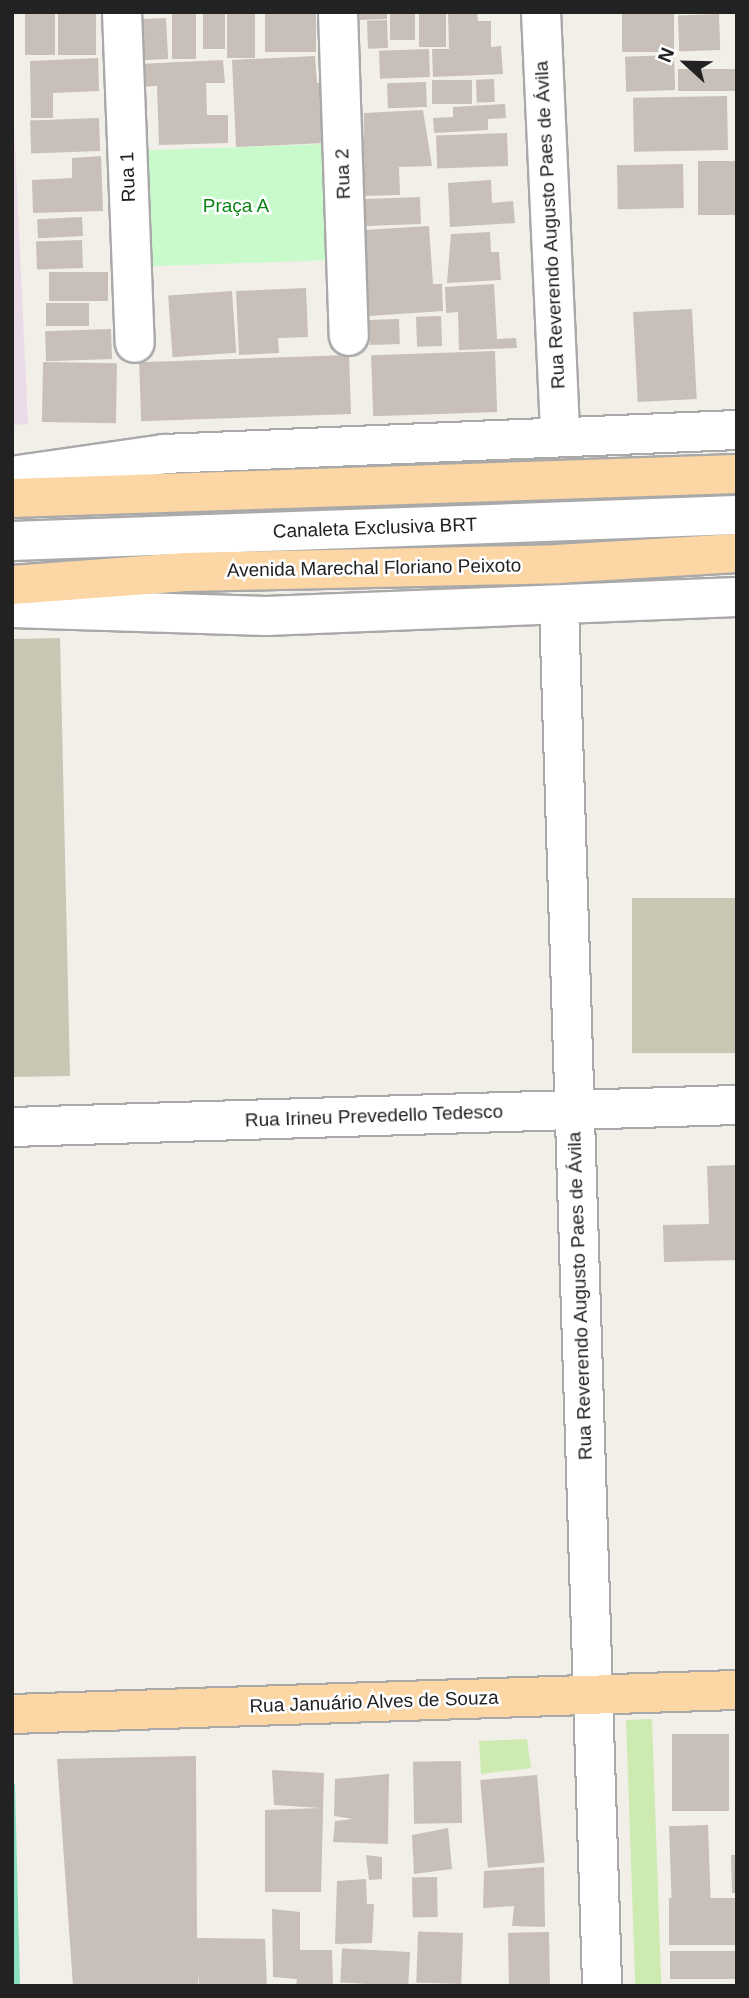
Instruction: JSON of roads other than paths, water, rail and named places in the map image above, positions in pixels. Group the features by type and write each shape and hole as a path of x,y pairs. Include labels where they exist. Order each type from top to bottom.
{"main road":[{"path":"12,499 737,474"},
{"name":"Avenida Marechal Floriano Peixoto","path":"12,585 186,572 737,553"},
{"name":"Rua Januário Alves de Souza","path":"12,1714 737,1690"}],"street":[{"name":"Rua 1","path":"122,12 135,343"},
{"name":"Rua 2","path":"338,12 349,336"},
{"name":"Rua Reverendo Augusto Paes de Ávila","path":"541,12 560,437"},
{"path":"12,476 164,454 737,430"},
{"name":"Canaleta Exclusiva BRT","path":"12,541 737,515"},
{"path":"12,608 266,615 559,607 737,597"},
{"name":"Rua Reverendo Augusto Paes de Ávila","path":"559,607 602,1986"},
{"name":"Rua Irineu Prevedello Tedesco","path":"12,1127 737,1105"}],"park label":[{"name":"Praça A","path":"236,206"}]}
